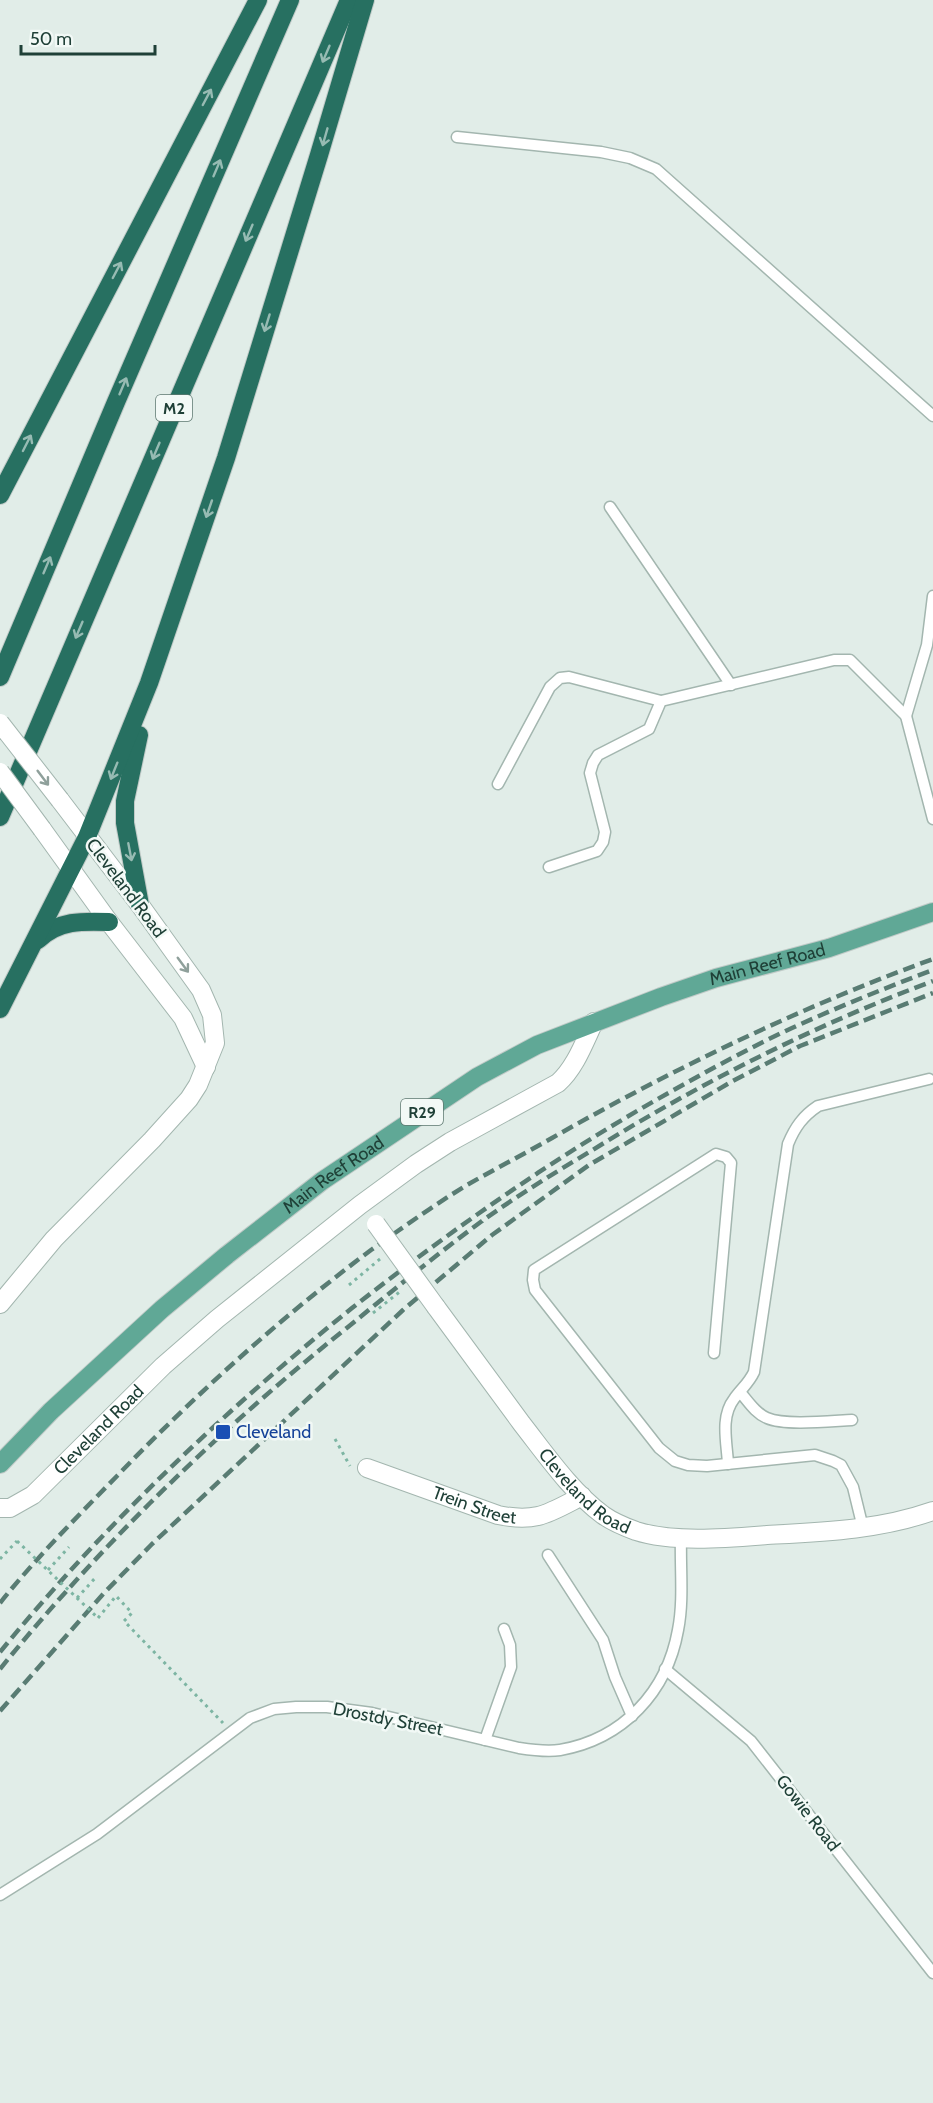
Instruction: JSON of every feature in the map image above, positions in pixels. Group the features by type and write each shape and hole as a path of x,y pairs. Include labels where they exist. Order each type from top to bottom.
{"highway":[{"path":"0,495 258,0"},
{"path":"0,677 290,0"},
{"name":"M2","path":"0,816 349,0"},
{"path":"0,1009 87,837 149,683 226,458 365,0"},
{"path":"140,905 125,823 125,801 135,746 170,634 180,592"},
{"path":"32,945 50,931 70,922 109,922"}],"main road":[{"name":"Main Reef Road","path":"0,1464 51,1411 162,1309 227,1255 322,1181 477,1077 537,1045 594,1022 716,978 829,948 933,912"}],"street":[{"name":"Cleveland Road","path":"0,723 140,905 201,990 212,1015 214,1043 198,1085 181,1108 54,1239 0,1304"},
{"name":"Cleveland Road","path":"0,772 109,922 183,1018 207,1066"},
{"name":"Cleveland Road","path":"0,1508 10,1508 33,1495 163,1366 217,1319 360,1205 450,1142 558,1083 564,1078 577,1057 594,1022"},
{"name":"Cleveland Road","path":"360,1205 537,1443 582,1496 606,1517 620,1525 657,1536 681,1538 765,1536 863,1528 914,1518 933,1511"},
{"name":"Trein Street","path":"367,1468 498,1515 518,1519 545,1514 582,1496"}],"lane":[{"path":"458,137 601,152 630,158 656,169 933,416"},
{"path":"610,507 731,685"},
{"path":"906,716 927,645 933,596"},
{"path":"498,784 550,687 560,678 569,677 661,701 834,660 850,660 906,716 933,819"},
{"path":"549,867 597,851 603,842 605,832 590,773 592,762 598,755 649,729 661,701"},
{"path":"728,1464 725,1419 729,1408 754,1372 788,1144 794,1129 808,1113 818,1106 929,1079"},
{"path":"714,1353 731,1163 726,1157 716,1154 534,1270 535,1290 658,1448 675,1461 688,1466 815,1455 833,1461 841,1465 854,1487 863,1528"},
{"path":"740,1392 756,1411 767,1418 780,1421 852,1420"},
{"name":"Drostdy Street","path":"0,1895 97,1834 250,1718 274,1709 327,1707 372,1713 519,1748 559,1750 602,1737 622,1725 639,1709 656,1687 673,1650 679,1628 681,1538"},
{"path":"548,1556 603,1641 632,1716"},
{"path":"485,1740 511,1667 510,1645 504,1629"},
{"name":"Gowie Road","path":"665,1669 752,1742 933,1973"}],"path":[{"path":"349,1285 393,1249"},
{"path":"374,1313 416,1279"},
{"path":"335,1439 350,1466 367,1468"},
{"path":"0,1559 17,1541 98,1618 116,1596 132,1613 124,1621 231,1732"},
{"path":"48,1570 69,1547"},
{"path":"77,1598 97,1576"}],"railway":[{"path":"0,1603 72,1522 208,1387 271,1330 337,1276 418,1217 478,1179 692,1063 835,997 933,959"},
{"path":"0,1652 81,1559 212,1428 304,1347 429,1249 508,1193 589,1140 746,1050 862,998 933,970"},
{"path":"0,1669 80,1576 209,1447 301,1366 414,1273 482,1221 563,1168 715,1079 844,1017 933,981"},
{"path":"0,1711 104,1593 152,1544 403,1310 492,1235 589,1165 731,1082 800,1046 933,993"}],"place":[{"name":"Cleveland","path":"223,1432"}]}
